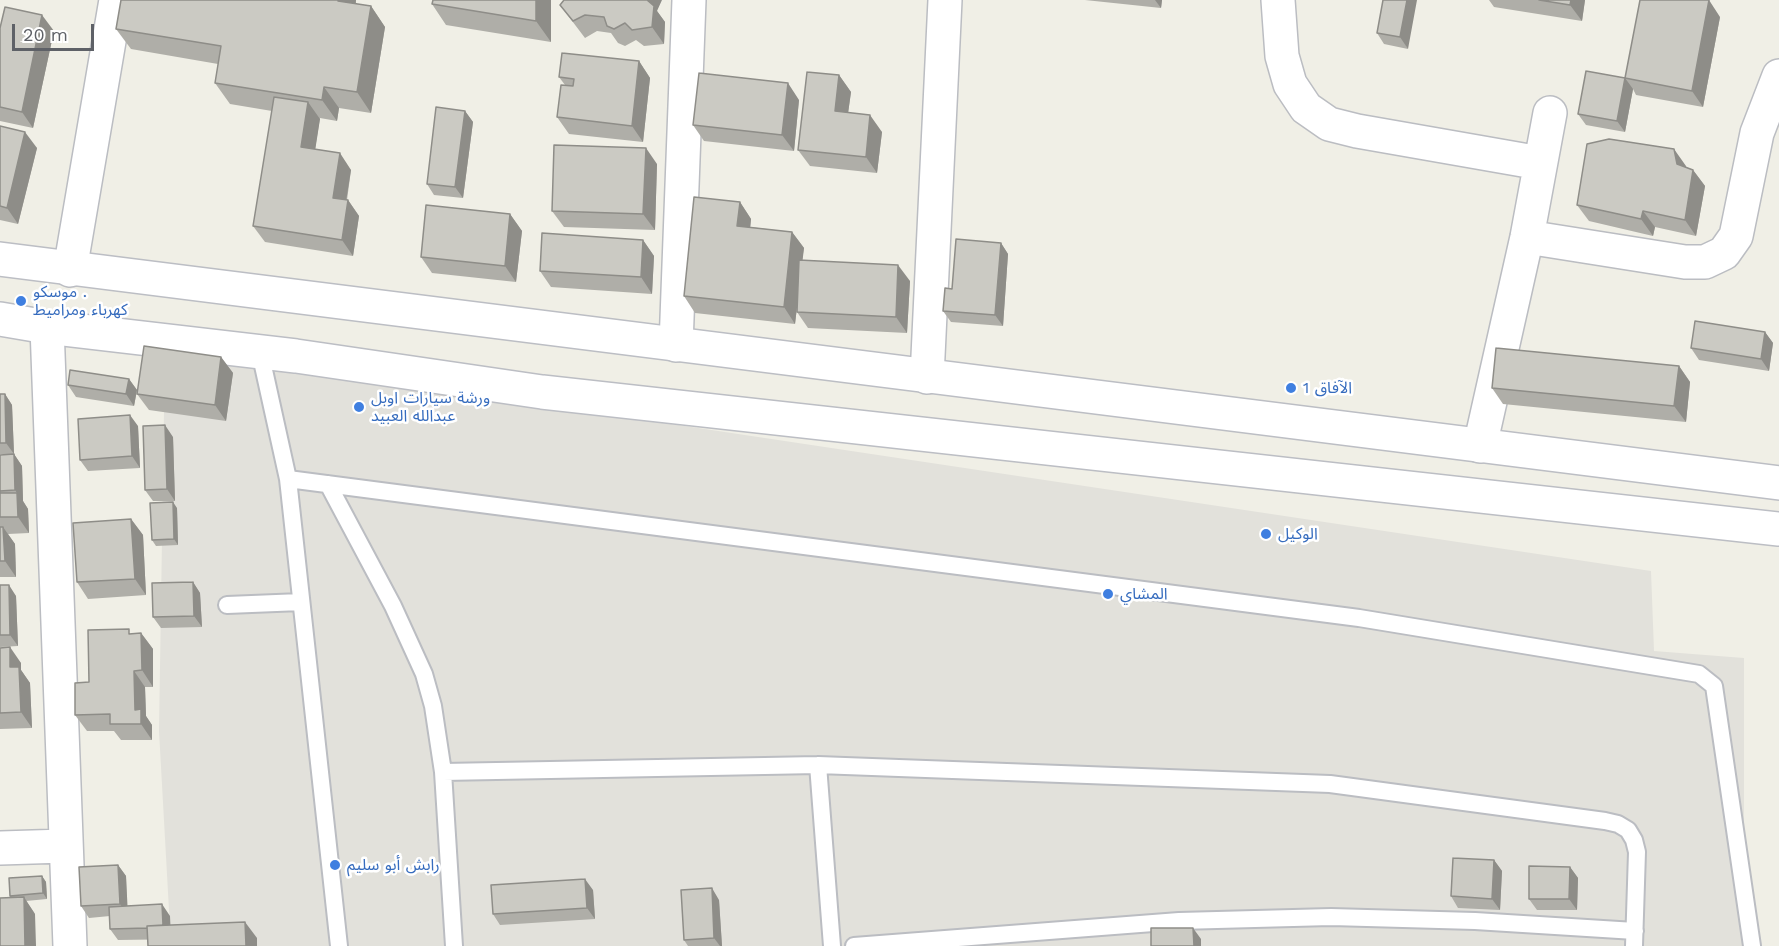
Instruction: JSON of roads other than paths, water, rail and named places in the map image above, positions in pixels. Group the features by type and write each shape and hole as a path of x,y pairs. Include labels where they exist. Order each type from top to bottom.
{"street":[{"path":"70,270 116,0"},
{"path":"676,345 689,0"},
{"path":"927,377 945,0"},
{"path":"1278,0 1282,56 1290,84 1306,108 1329,124 1357,131 1540,162"},
{"path":"1527,237 1684,262 1705,262 1724,253 1736,236 1757,133 1779,76"},
{"path":"1480,446 1527,237 1550,113"},
{"path":"0,259 70,270 1779,483"},
{"path":"0,319 46,327 260,352 542,392 1779,529"},
{"path":"46,327 70,946"},
{"path":"0,848 65,846"}],"lane":[{"path":"260,352 288,479 339,946"},
{"path":"288,479 1359,618 1699,674 1714,687 1716,696 1752,946"},
{"path":"328,484 393,606 423,674 440,739 454,946"},
{"path":"227,605 301,602"},
{"path":"443,772 818,765 1330,784 1611,822 1628,830 1637,852 1635,939 1475,921 1331,917 1179,921 854,946"},
{"path":"818,765 832,946"}],"place":[{"name":"موسكو . كهرباء ومراميط","path":"21,301"},
{"name":"الآفاق 1","path":"1291,388"},
{"name":"ورشة سيارات اوبل عبدالله العبيد","path":"359,407"},
{"name":"الوكيل","path":"1266,534"},
{"name":"المشاي","path":"1108,594"},
{"name":"رابش أبو سليم","path":"335,865"}]}
